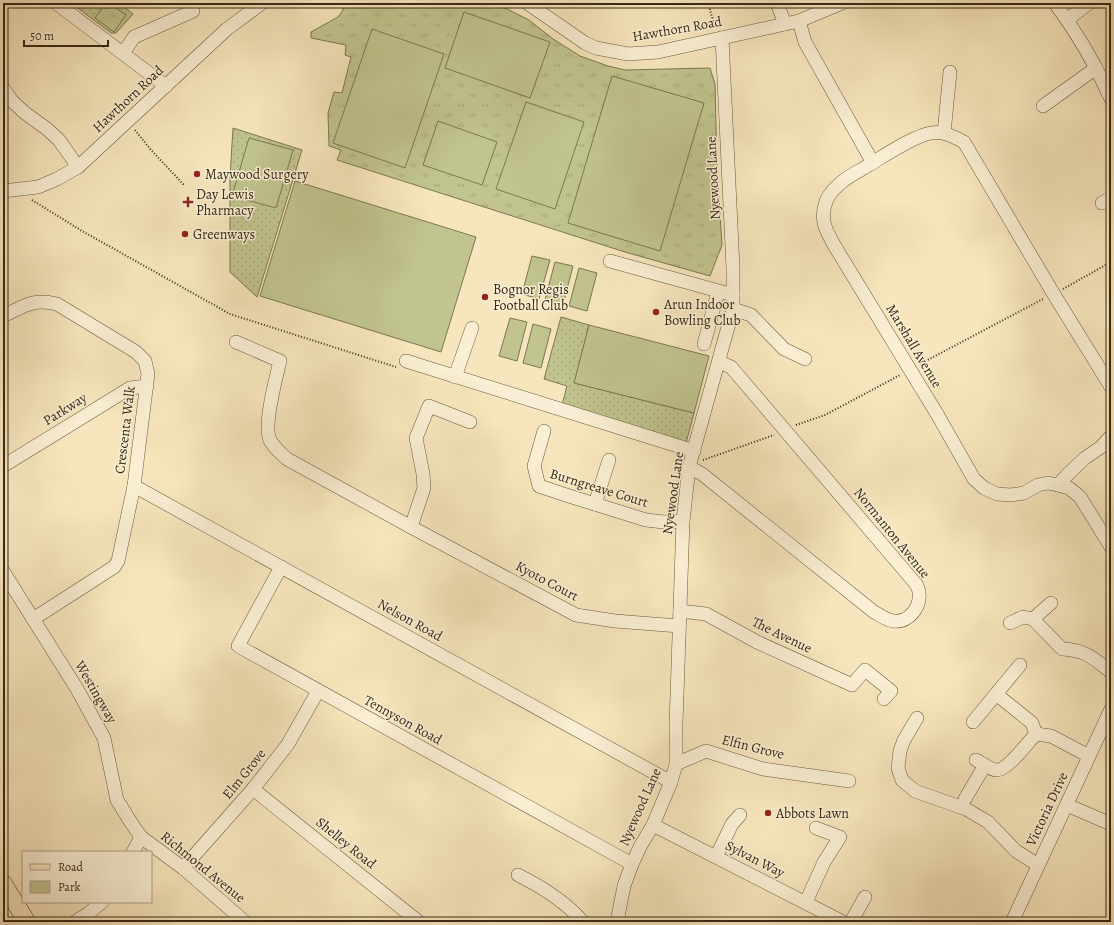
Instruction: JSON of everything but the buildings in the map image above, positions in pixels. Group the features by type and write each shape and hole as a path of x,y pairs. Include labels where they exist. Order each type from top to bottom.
{"main road":[{"path":"3,883 27,922"}],"street":[{"path":"56,3 166,86"},
{"name":"Hawthorn Road","path":"3,191 38,187 57,179 78,167 227,29 260,3"},
{"name":"Hawthorn Road","path":"527,3 584,43 596,48 628,54 658,52 799,21 842,3"},
{"path":"777,3 785,24"},
{"path":"1055,3 1096,68 1111,99"},
{"path":"1067,20 1089,3"},
{"path":"123,53 134,37 193,11"},
{"path":"799,21 805,42 873,163"},
{"name":"Nyewood Lane","path":"617,922 624,886 632,864 652,825 671,782 676,764 683,521 689,467 733,309 733,268 719,38"},
{"path":"1043,106 1096,68"},
{"path":"944,133 950,72"},
{"path":"3,88 25,113 59,140 78,167"},
{"name":"Marshall Avenue","path":"1058,484 1048,483 1038,485 1024,493 1011,495 997,494 984,488 974,479 937,414 834,245 824,226 823,215 829,194 844,180 918,137 932,132 944,133 964,142 1053,293 1111,387"},
{"path":"610,261 733,295"},
{"path":"704,344 718,292"},
{"name":"Crescenta Walk","path":"3,316 34,302 45,301 57,304 136,352 145,361 148,374 134,486 119,555 114,567 33,619"},
{"path":"733,309 751,315 784,349 805,359"},
{"path":"455,377 472,328"},
{"name":"Kyoto Court","path":"236,342 280,361 271,401 268,424 270,439 277,450 287,459 576,615 615,621 679,626"},
{"name":"Normanton Avenue","path":"689,467 702,474 874,612 884,618 895,621 904,619 914,614 918,603 919,593 916,584 732,367 719,362"},
{"path":"401,364 455,377 694,451"},
{"name":"Parkway","path":"3,466 130,388 147,386"},
{"path":"411,527 424,488 423,474 416,438 429,406 470,422"},
{"name":"Burngreave Court","path":"544,431 534,466 539,486 646,520 664,522 683,521"},
{"path":"1111,436 1101,447 1085,458 1058,484 1069,488 1080,497 1111,547"},
{"path":"595,504 609,460"},
{"name":"Nelson Road","path":"134,486 671,782"},
{"name":"Tennyson Road","path":"281,567 238,646 632,864"},
{"name":"Westingway","path":"3,571 77,689 104,738 117,800 141,837"},
{"path":"1033,618 1051,603"},
{"name":"The Avenue","path":"680,611 706,614 757,642 852,685 865,670 891,691 884,699"},
{"path":"1010,623 1022,617 1033,618 1062,649 1088,654 1111,672"},
{"path":"973,722 1020,665"},
{"name":"Elm Grove","path":"183,868 253,789 288,744 318,691"},
{"path":"996,694 1032,723 1036,734"},
{"name":"Victoria Drive","path":"1012,922 1111,709"},
{"path":"917,718 904,740 900,751 898,768 902,780 915,791 966,809 988,822 1016,851 1038,865"},
{"path":"965,799 980,762 996,770 1002,769 1009,764 1036,734 1053,731 1089,756"},
{"name":"Elfin Grove","path":"676,764 706,751 763,769 849,781"},
{"name":"Shelley Road","path":"253,789 419,922"},
{"path":"1066,804 1111,824"},
{"path":"716,857 732,824 740,814"},
{"name":"Sylvan Way","path":"652,825 843,922"},
{"path":"806,902 824,862 840,837 816,828"},
{"path":"134,851 141,837"},
{"name":"Richmond Avenue","path":"141,837 183,868 245,922"},
{"path":"518,875 539,886 572,909 583,922"},
{"path":"851,922 865,896"},
{"path":"75,922 101,903"}],"path":[{"path":"708,3 719,38"},
{"path":"128,122 156,156 184,184"},
{"path":"17,190 82,231 230,314 401,364"}],"green space":[{"path":"71,3 119,3 133,14 116,33 111,33"},
{"path":"106,3 109,3 126,15 114,32 95,18"},
{"path":"342,3 495,3 529,20 553,39 580,56 608,66 625,70 710,68 715,84 717,169 722,245 710,276 625,252 337,160 341,150 329,146 328,113 334,92 342,93 351,57 345,55 346,45 311,38 311,32 338,17 343,10"},
{"path":"464,12 550,42 530,98 445,68"},
{"path":"372,29 444,54 405,168 333,143"},
{"path":"612,76 704,103 660,251 568,223"},
{"path":"526,102 584,122 555,209 496,189"},
{"path":"438,121 497,142 482,185 423,165"},
{"path":"233,128 302,150 257,297 230,272 230,177"},
{"path":"249,138 293,150 276,208 232,196"},
{"path":"295,181 476,237 441,352 260,296"},
{"path":"532,256 550,260 539,299 522,294"},
{"path":"555,262 573,266 563,305 545,300"},
{"path":"579,268 597,273 587,311 569,306"},
{"path":"561,317 589,325 575,383 694,413 686,443 562,405 567,386 544,379"},
{"path":"510,318 527,322 517,361 499,356"},
{"path":"533,324 551,329 541,368 523,363"},
{"path":"589,325 709,356 694,413 574,383"}],"place":[{"name":"Maywood Surgery","path":"197,174"},
{"name":"Day Lewis Pharmacy","path":"188,202"},
{"name":"Greenways","path":"185,234"},
{"name":"Bognor Regis Football Club","path":"485,297"},
{"name":"Arun Indoor Bowling Club","path":"656,312"},
{"name":"Abbots Lawn","path":"768,813"}]}
